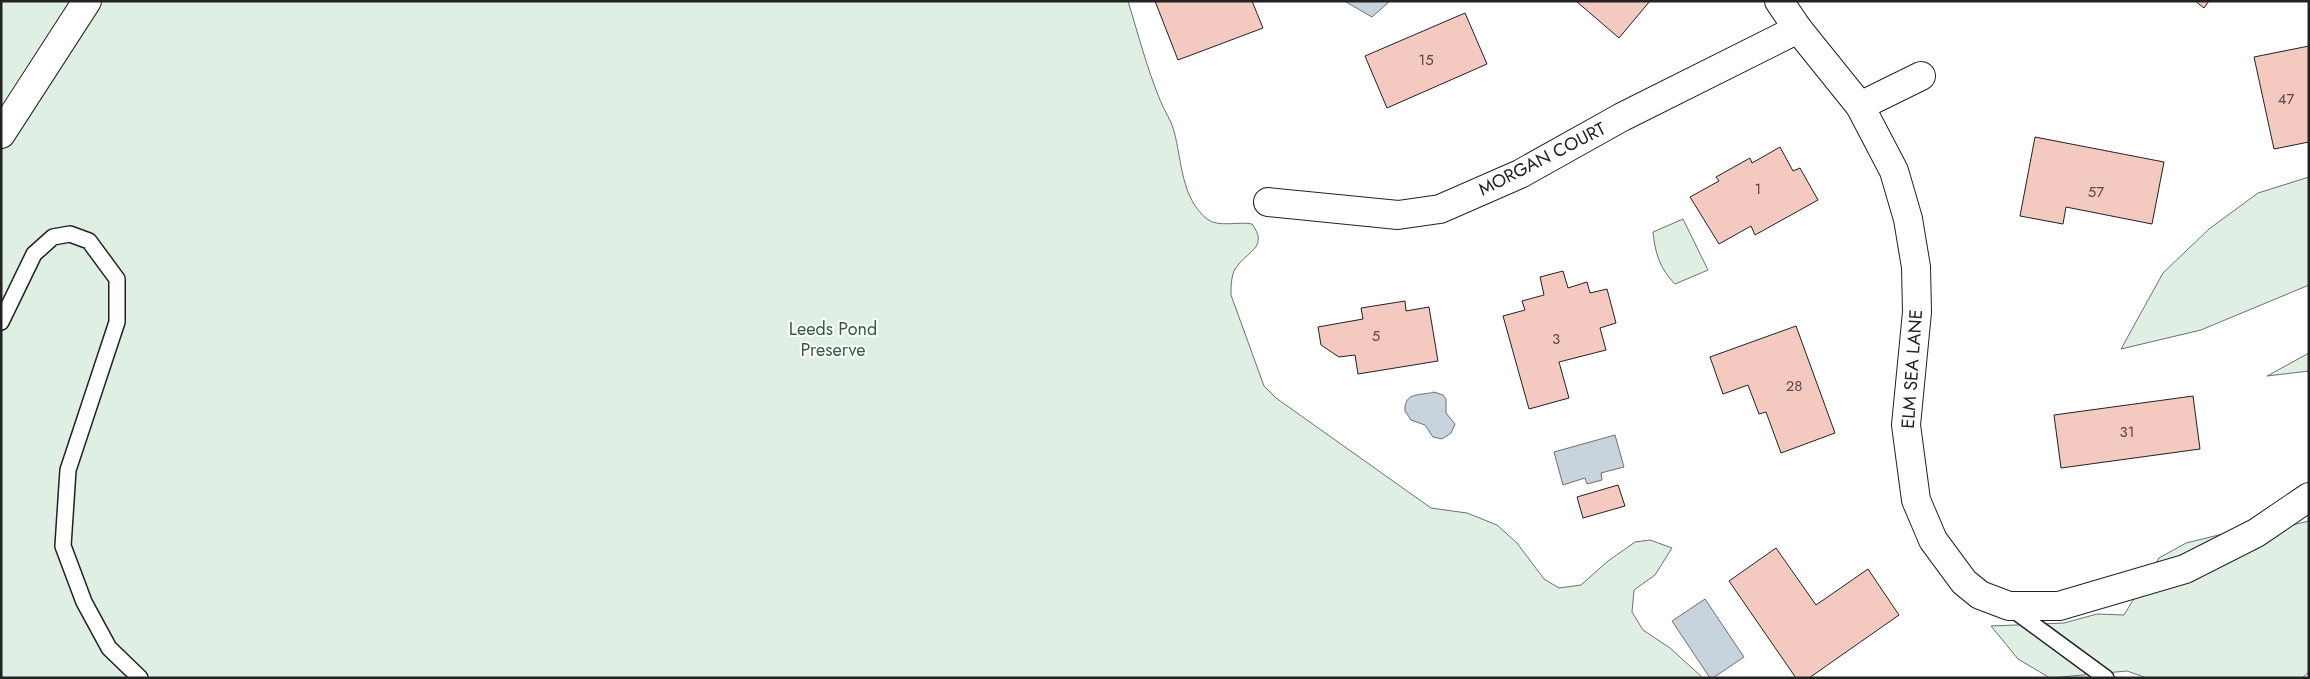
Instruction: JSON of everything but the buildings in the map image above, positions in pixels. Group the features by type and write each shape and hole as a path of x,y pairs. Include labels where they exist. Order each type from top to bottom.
{"street":[{"path":"1,134 87,1"},
{"name":"ELM SEA LANE","path":"1779,1 1798,29 1860,106 1894,171 1908,219 1916,267 1917,312 1906,425 1916,500 1933,540 1964,582 1980,595 2009,606 2059,606 2185,569 2256,533 2309,497"},
{"name":"MORGAN COURT","path":"1268,202 1398,215 1440,209 1520,174 1622,118 1798,29"},
{"path":"1860,106 1920,76"}],"lane":[{"path":"1,322 34,254 52,237 70,234 89,241 117,279 118,322 68,470 63,546 84,602 109,648 140,678"},
{"path":"2009,606 2106,678"}],"green space":[{"name":"Leeds Pond Preserve","path":"1,1 1128,1 1151,76 1173,127 1187,190 1192,201 1198,210 1212,222 1252,224 1256,231 1258,243 1234,271 1231,295 1264,386 1276,398 1431,508 1467,513 1497,525 1517,543 1544,579 1559,588 1581,585 1608,561 1635,542 1650,540 1672,548 1655,575 1634,590 1632,612 1643,630 1670,648 1703,678 1,678"},
{"path":"2309,177 2309,285 2201,330 2121,349 2163,273 2209,229 2258,193"},
{"path":"1683,219 1708,270 1675,284 1659,260 1653,232"},
{"path":"2309,353 2309,371 2267,376"},
{"path":"2309,521 2309,672 2302,678 2147,678 2127,671 2050,678 2018,659 1991,626 2064,623 2097,614 2124,615 2159,558 2186,543 2227,533 2284,527"}],"shaded area":[{"path":"1346,1 1390,1 1372,17 1346,2"},
{"path":"1434,392 1443,395 1446,399 1446,413 1455,424 1451,433 1442,439 1433,437 1425,425 1411,420 1405,411 1405,405 1410,397"},
{"path":"1615,435 1624,467 1601,473 1602,480 1587,484 1585,478 1563,485 1554,452"},
{"path":"1705,599 1744,657 1713,678 1710,678 1672,621"}]}
